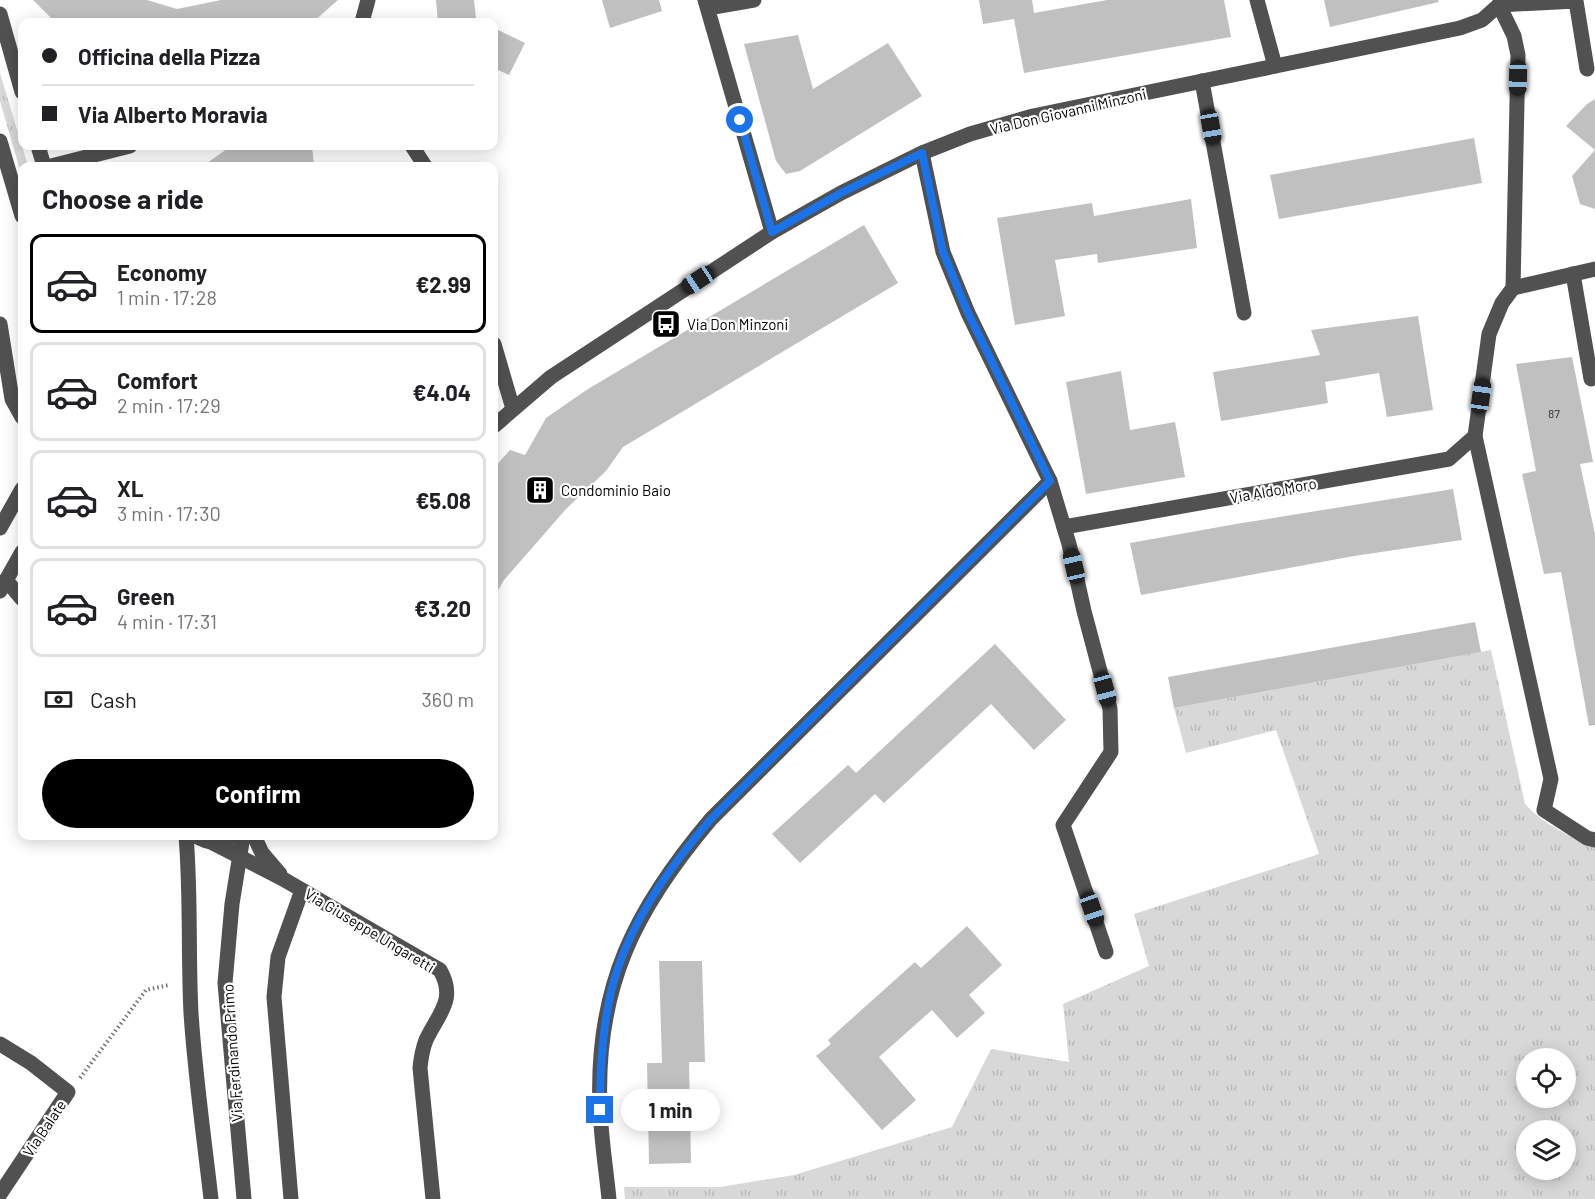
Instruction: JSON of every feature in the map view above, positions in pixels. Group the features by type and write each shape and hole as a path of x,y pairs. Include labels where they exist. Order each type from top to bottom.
{"street":[{"path":"363,18 368,0"},
{"path":"754,0 707,4 772,232"},
{"path":"1257,0 1275,66"},
{"path":"1587,69 1576,1 1500,3 1514,36 1518,55 1513,288 1502,303 1490,334 1475,436 1551,779 1544,810 1587,838 1595,840"},
{"name":"Via Don Giovanni Minzoni","path":"498,423 550,378 772,232 841,193 922,153 970,134 1033,116 1460,28 1482,20 1500,3"},
{"path":"0,14 18,78"},
{"path":"1202,81 1244,313"},
{"path":"0,141 18,202"},
{"path":"67,162 114,150"},
{"path":"922,153 943,252 968,313 1050,481 1110,709 1111,752 1063,825 1106,952"},
{"path":"1513,288 1595,269"},
{"path":"1573,274 1594,385"},
{"path":"0,324 12,399 18,410"},
{"path":"498,358 513,410"},
{"name":"Via Aldo Moro","path":"1064,528 1449,459 1475,436"},
{"path":"609,1199 600,1110 603,1032 611,990 640,917 685,850 711,819 1050,481"},
{"path":"0,528 18,496"},
{"path":"18,559 3,586 18,596"},
{"path":"186,840 189,869 191,1014 211,1199"},
{"path":"206,840 284,879"},
{"path":"211,842 225,840"},
{"name":"Via Ferdinando Primo","path":"242,840 232,904 225,983 244,1199"},
{"path":"256,840 262,852 284,879"},
{"name":"Via Giuseppe Ungaretti","path":"284,879 440,970 446,982 447,994 442,1011 426,1039 421,1052 420,1068 433,1199"},
{"path":"291,1199 274,997 278,957 302,890"},
{"path":"0,1044 68,1092"},
{"name":"Via Balate","path":"0,1194 68,1092"}],"path":[{"path":"68,1092 79,1081 146,990 190,980"}],"green space":[{"path":"0,73 18,133 18,150 23,150 27,162 18,163 0,101"},
{"path":"1491,650 1525,804 1549,824 1595,847 1595,1199 625,1199 624,1187 720,1187 794,1175 952,1127 991,1049 1069,1062 1063,1004 1149,966 1134,914 1319,854 1276,730 1186,753 1174,708"}],"building":[{"path":"33,0 147,0 177,9 221,0 338,0 318,18 51,18"},
{"path":"436,0 474,0 476,18 438,18"},
{"path":"602,0 659,0 662,11 610,28"},
{"path":"979,0 1032,0 1034,13 1107,0 1224,0 1231,37 1024,73 1014,19 983,24"},
{"path":"1324,0 1438,0 1439,2 1330,27"},
{"path":"498,30 525,43 509,75 498,70"},
{"path":"798,35 813,89 888,43 922,96 800,171 786,174 776,161 744,44"},
{"path":"1595,99 1595,150 1566,126"},
{"path":"1474,138 1482,183 1279,219 1270,175"},
{"path":"225,150 312,150 314,162 209,162"},
{"path":"1595,150 1595,209 1580,204 1572,176"},
{"path":"1191,199 1197,248 1098,263 1097,254 1055,260 1065,316 1015,325 997,218 1092,203 1094,216"},
{"path":"864,225 898,283 623,447 606,471 566,509 504,580 498,590 498,464 510,450 525,455 546,418 588,389"},
{"path":"1418,316 1433,410 1387,417 1379,373 1325,382 1328,403 1221,421 1213,372 1320,355 1311,330"},
{"path":"1572,357 1593,462 1580,464 1595,534 1595,725 1589,726 1561,572 1544,574 1522,474 1536,471 1516,364"},
{"path":"1121,371 1130,430 1175,422 1185,477 1086,494 1066,382"},
{"path":"1453,489 1462,540 1354,556 1141,595 1130,543"},
{"path":"1475,622 1481,652 1174,708 1168,677"},
{"path":"995,644 1066,720 1034,750 991,704 884,803 875,794 800,863 772,834 848,765 856,773"},
{"path":"967,926 1002,965 969,995 985,1013 957,1038 932,1010 879,1057 916,1100 882,1130 816,1056 831,1044 828,1040 915,962 921,968"},
{"path":"659,961 702,961 705,1062 689,1062 691,1163 649,1164 647,1063 662,1063"}],"place":[{"name":"Via Don Minzoni","path":"666,324"},
{"name":"Condominio Baio","path":"540,490"}],"route":[{"path":"600,1110 603,1032 611,990 640,917 685,850 711,819 1050,481 968,313 943,252 922,153 841,193 772,232 740,120"}]}
